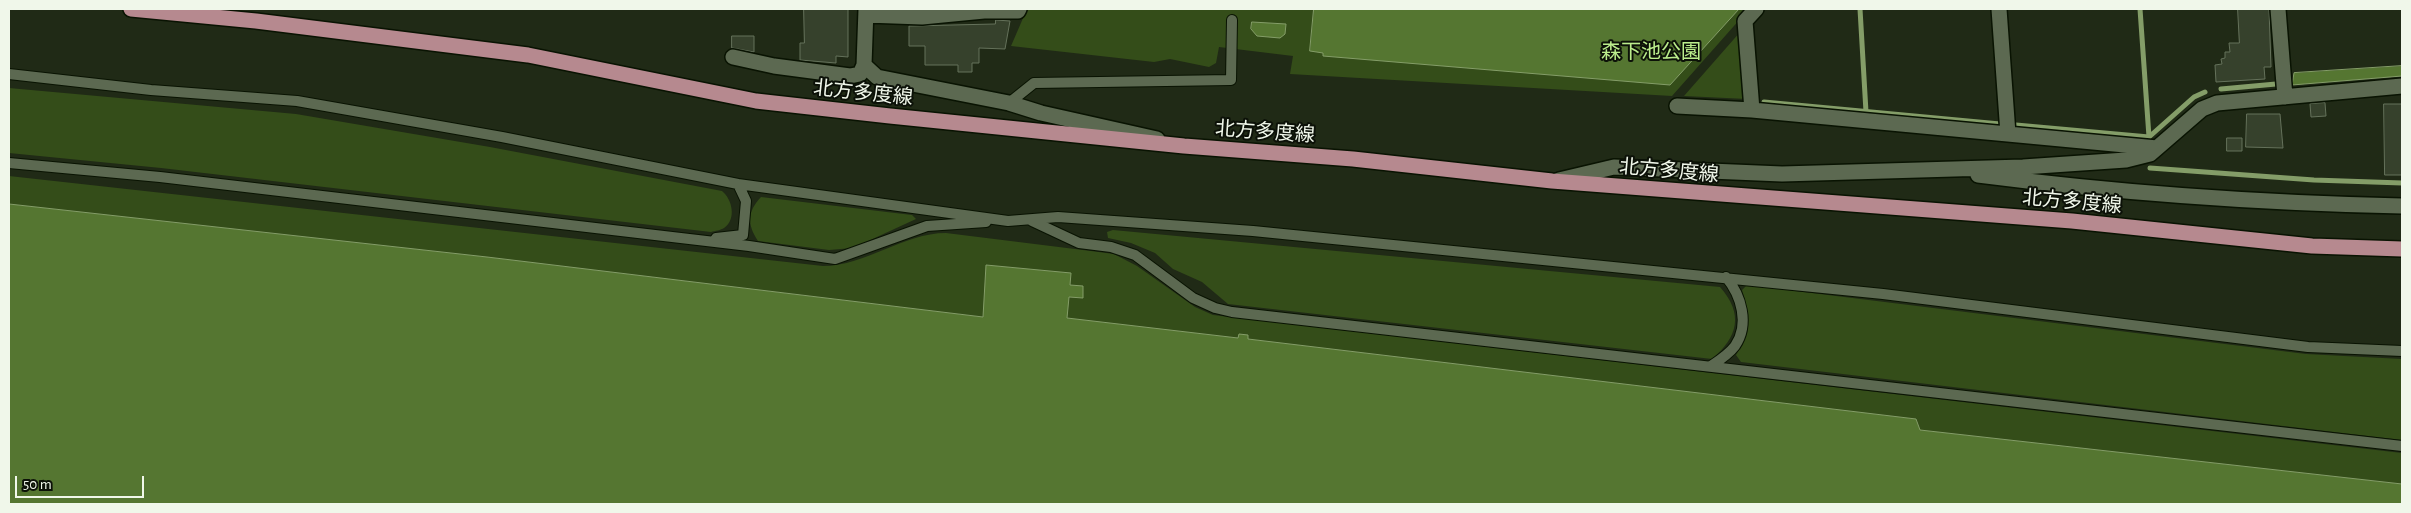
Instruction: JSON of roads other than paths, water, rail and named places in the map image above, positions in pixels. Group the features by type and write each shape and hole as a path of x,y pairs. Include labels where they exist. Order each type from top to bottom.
{"main road":[{"name":"北方多度線","path":"131,9 256,21 528,55 756,101 1184,146 1353,159 1552,181 2072,221 2312,246 2402,250"}],"street":[{"path":"733,57 774,66 850,76 860,74 864,65 866,12 922,17 984,10 1018,11 1019,9"},
{"path":"1752,110 1745,21 1756,9"},
{"path":"1999,9 2008,134"},
{"path":"2278,9 2285,97"},
{"path":"864,65 877,77 1009,103 1042,113 1132,132 1184,146"},
{"path":"1552,181 1614,167 1766,174 1934,170 2126,160 2150,154 2202,109 2217,103 2402,86"},
{"path":"1677,106 1752,110 2157,148"},
{"path":"1934,170 2010,180 2177,195 2326,204 2402,206"}],"lane":[{"path":"1009,103 1034,83 1231,80 1232,20"},
{"path":"9,74 151,90 297,101 502,137 738,184 1008,221"},
{"path":"9,163 160,177 700,240 835,259 927,226 1058,218 1253,231 1726,277 1883,294 2308,346 2402,351"},
{"path":"700,240 743,235 746,202 738,184"},
{"path":"1030,220 1079,243 1111,247 1135,255 1193,298 1215,308 1232,312 2402,446"},
{"path":"1711,366 1728,354 1736,345 1743,324 1742,308 1737,290 1726,277"}],"waterway":[{"path":"1860,9 1866,112"},
{"path":"2140,9 2149,137"},
{"path":"2221,89 2276,84"},
{"path":"2016,125 2149,137 2194,97 2205,92"},
{"path":"1764,102 2000,124"},
{"path":"2150,168 2314,180 2402,183"}],"park label":[{"name":"森下池公園","path":"1651,52"}]}
